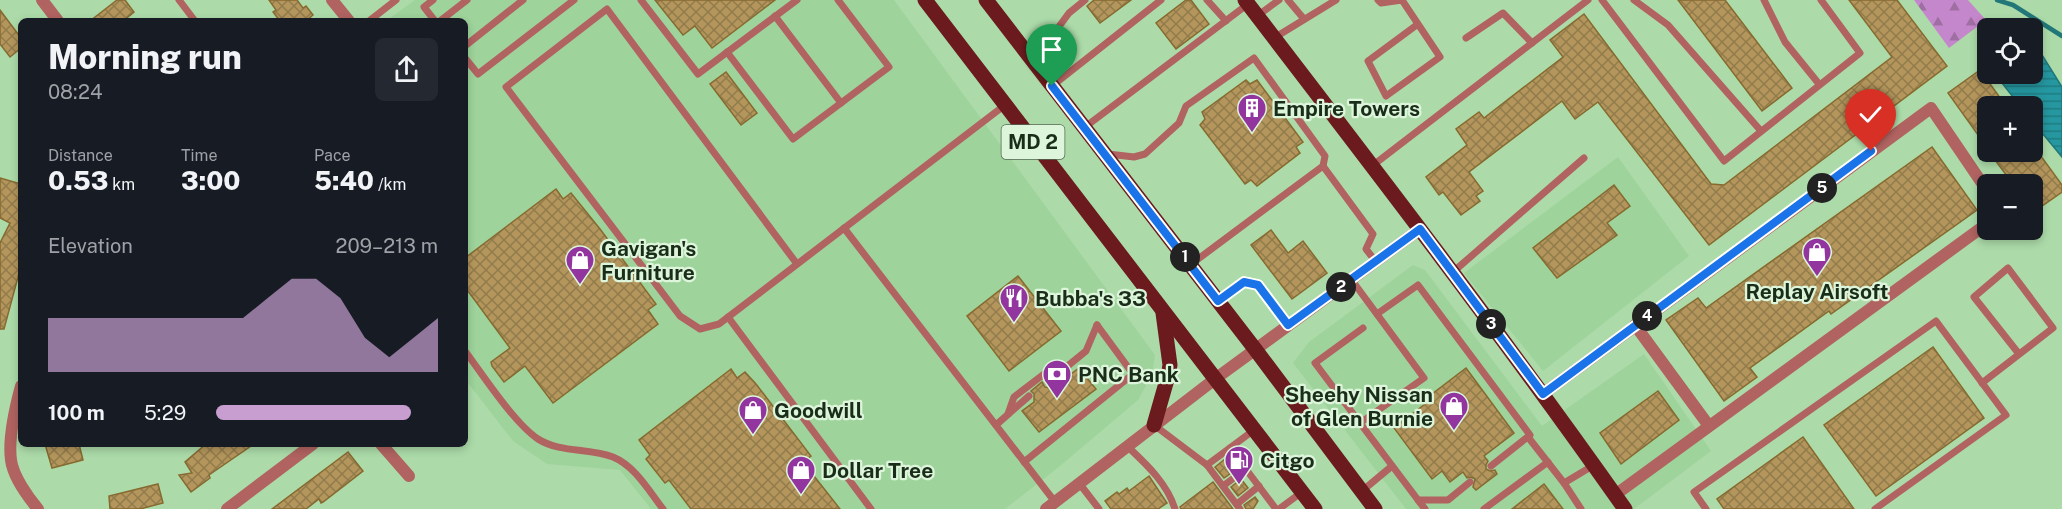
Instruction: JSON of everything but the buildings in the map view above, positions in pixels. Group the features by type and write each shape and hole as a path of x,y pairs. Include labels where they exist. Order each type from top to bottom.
{"main road":[{"name":"MD 2","path":"925,0 1315,509"},
{"name":"MD 2","path":"986,0 1255,349 1375,509"},
{"path":"1250,7 1420,229 1625,509"},
{"path":"1154,425 1170,364 1162,310"}],"street":[{"path":"42,0 56,18"},
{"path":"333,0 347,18"},
{"path":"1543,394 1930,108 1977,176"},
{"path":"1050,505 1215,378 1420,229"},
{"path":"1615,495 1977,231"},
{"path":"1635,325 1709,426"},
{"path":"18,396 13,414 11,461 26,496 38,509"},
{"path":"227,509 309,447"},
{"path":"384,447 408,476"}],"lane":[{"path":"179,0 193,18"},
{"path":"373,18 396,0"},
{"path":"433,0 424,7 433,18"},
{"path":"444,18 467,0"},
{"path":"468,44 523,0"},
{"path":"468,62 478,74 574,0"},
{"path":"641,0 698,74 797,0"},
{"path":"727,52 793,140 889,67 838,0"},
{"path":"1029,57 1049,40 1069,13 1085,0"},
{"path":"1052,86 1161,0"},
{"path":"1208,0 1226,21"},
{"path":"1084,128 1226,21 1250,7 1279,0"},
{"path":"1288,0 1304,19"},
{"path":"1274,38 1336,0"},
{"path":"1378,0 1381,3 1402,0 1418,24 1440,57 1386,96 1368,61 1418,24"},
{"path":"1372,166 1588,0"},
{"path":"1602,0 1724,161 1860,53 1821,0"},
{"path":"1634,0 1668,25 1761,130"},
{"path":"1764,0 1785,42 1820,84"},
{"path":"797,264 607,9 506,87 680,316 700,329 719,324 1005,105"},
{"path":"1466,38 1503,13 1532,43"},
{"path":"775,16 841,103"},
{"path":"1105,154 1134,157 1144,154 1179,123 1186,106 1254,58 1325,156 1323,166 1190,265"},
{"path":"1452,272 1584,158"},
{"path":"1323,166 1373,234 1366,249 1376,262"},
{"path":"844,228 1024,462 1050,505"},
{"path":"1982,383 2053,328 2008,268 1974,297 2019,354"},
{"path":"1352,279 1424,378 1360,423"},
{"path":"1218,301 1244,282 1258,285 1288,325"},
{"path":"1377,314 1418,285 1530,435 1528,437 1581,509"},
{"path":"728,317 871,509"},
{"path":"1706,509 1694,492 1936,321 2006,415 1875,509"},
{"path":"1024,462 1133,374 1097,325 1086,351 1048,382"},
{"path":"1363,328 1315,363 1425,509"},
{"path":"468,355 523,427 538,439 552,445 613,457 633,470 663,509"},
{"path":"1008,414 1014,397 1052,368 1068,366"},
{"path":"996,425 1029,396"},
{"path":"1154,425 1207,465 1239,507 1259,486"},
{"path":"1207,465 1254,430"},
{"path":"1491,466 1528,437"},
{"path":"1127,446 1158,478 1169,493 1176,509"},
{"path":"1230,448 1277,509 1302,492"},
{"path":"1484,509 1548,462"},
{"path":"1564,483 1594,465"},
{"path":"1362,492 1392,466"},
{"path":"1223,486 1246,469"},
{"path":"1418,500 1448,500 1470,482"},
{"path":"1079,483 1099,509"}],"shaded area":[{"path":"415,0 894,0 1155,355 1152,375 1138,400 1005,509 651,509 620,470 547,464 513,441 468,383 468,18 390,18"},
{"path":"1618,157 1689,256 1543,371 1464,273"},
{"path":"1413,265 1425,270 1542,426 1644,354 1711,451 1634,509 1406,509 1293,363 1309,342"}],"green space":[{"path":"1914,0 1968,0 1984,18 1977,18 1977,27 1949,48"}],"water":[{"path":"2043,56 2062,87 2062,157 2043,134 2043,96 2012,96 2003,84 2043,84"}],"waterway":[{"path":"1997,0 2013,5 2062,36"}],"place":[{"name":"Empire Towers","path":"1252,134"},
{"name":"Replay Airsoft","path":"1817,278"},
{"name":"Gavigan's Furniture","path":"580,286"},
{"name":"Bubba's 33","path":"1014,324"},
{"name":"PNC Bank","path":"1057,400"},
{"name":"Sheehy Nissan of Glen Burnie","path":"1454,432"},
{"name":"Goodwill","path":"753,436"},
{"name":"Citgo","path":"1239,486"},
{"name":"Dollar Tree","path":"801,496"}],"route":[{"path":"1052,86 1218,301 1244,282 1258,285 1288,325 1420,229 1543,394 1871,151"}]}
